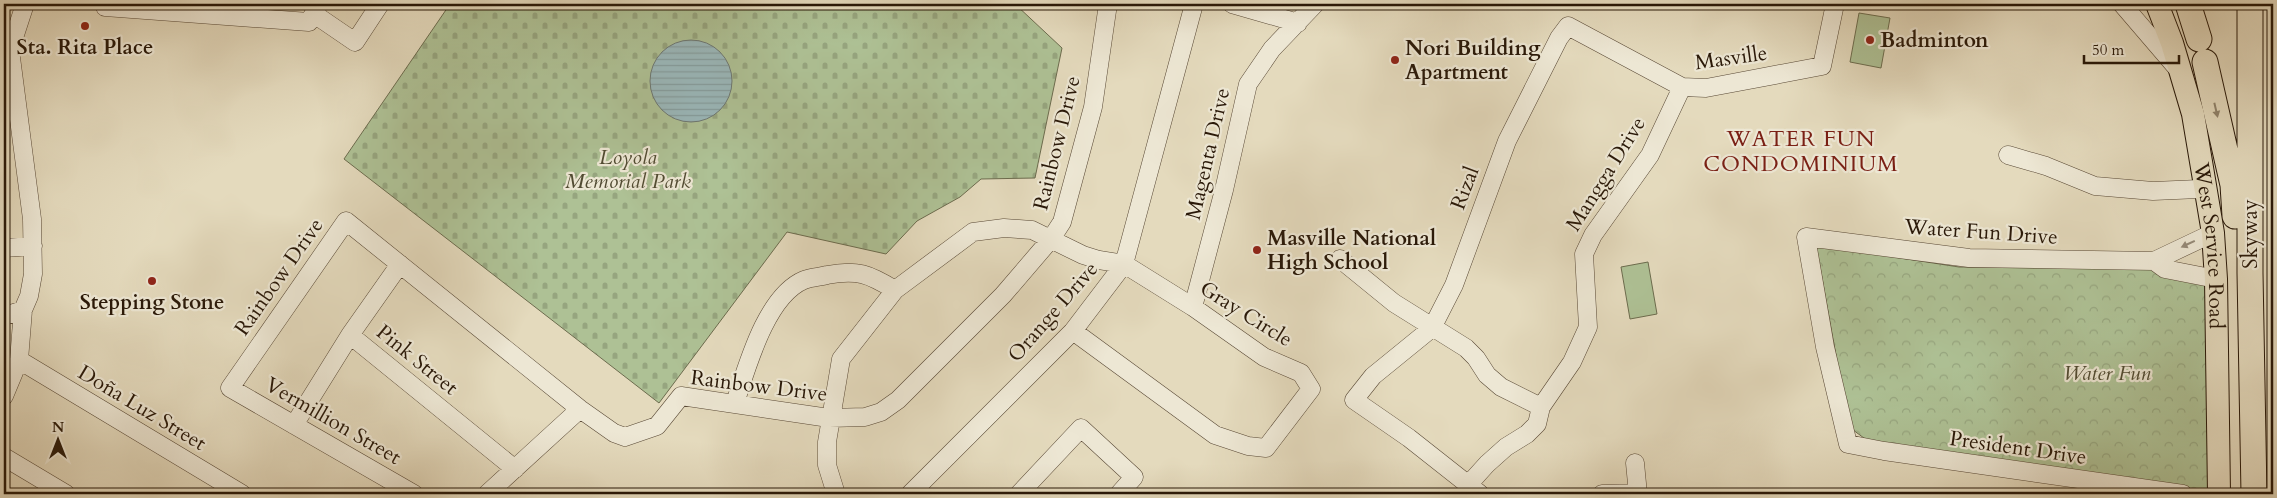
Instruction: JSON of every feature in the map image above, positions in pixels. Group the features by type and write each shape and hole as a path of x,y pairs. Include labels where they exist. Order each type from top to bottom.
{"highway":[{"path":"2188,4 2202,50 2233,185 2228,279"},
{"path":"2240,4 2228,279 2240,494"},
{"name":"Skyway","path":"2250,4 2250,273 2254,494"},
{"name":"Skyway","path":"2264,4 2266,494"}],"main road":[{"name":"West Service Road","path":"2157,4 2172,42 2184,81 2198,139 2213,233 2228,279 2219,494"}],"street":[{"path":"4,396 19,360 23,310 29,296 33,274 32,219 7,50 25,4"},
{"path":"105,7 314,13 355,42 380,4"},
{"name":"Rainbow Drive","path":"230,388 346,221 580,409 614,433 625,437 657,426 681,396 829,418 865,417 880,412 898,400 1003,296 1051,239 1062,222 1093,107 1108,4"},
{"name":"Orange Drive","path":"910,494 1072,331 1124,264 1194,4"},
{"path":"1232,4 1298,23"},
{"name":"Magenta Drive","path":"1194,308 1224,190 1248,84 1272,49 1315,4"},
{"name":"Masville","path":"1568,26 1682,86 1706,88 1822,66 1835,4"},
{"path":"2122,4 2174,64 2184,81"},
{"name":"Rizal","path":"1474,490 1409,438 1354,400 1373,376 1432,328 1454,285 1507,141 1559,38 1568,26"},
{"name":"Mangga Drive","path":"1474,490 1493,458 1527,434 1536,424 1542,407 1572,362 1588,327 1583,259 1590,240 1650,155 1682,86"},
{"path":"2008,155 2046,166 2095,186 2152,191 2199,189 2207,192"},
{"path":"836,494 827,465 829,418 841,359 895,290 973,232 1004,228 1032,230 1099,260 1124,264"},
{"name":"Water Fun Drive","path":"1848,444 1825,347 1806,237 1969,258 2154,261 2213,233"},
{"path":"4,248 33,246"},
{"path":"1340,260 1394,304 1466,348 1487,375 1501,387 1542,407"},
{"name":"Water Fun Drive","path":"2154,261 2165,269 2228,279"},
{"path":"350,335 400,264"},
{"name":"Gray Circle","path":"1072,331 1215,435 1248,446 1266,448 1311,389 1301,373 1264,357 1194,308 1124,264"},
{"path":"734,403 757,337 782,297 804,280 848,271 875,278 895,290"},
{"path":"4,316 23,310"},
{"name":"Pink Street","path":"294,425 350,335 515,469"},
{"name":"Doña Luz Street","path":"19,360 242,494"},
{"name":"Vermillion Street","path":"230,388 414,494"},
{"path":"487,494 580,409"},
{"path":"1019,494 1081,428 1134,477 1119,494"},
{"name":"President Drive","path":"1848,444 2134,491 2183,494"},
{"path":"4,456 66,494"},
{"path":"1602,494 1638,494 1635,463"}],"green space":[{"name":"Loyola Memorial Park","path":"450,4 1015,4 1062,48 1035,178 981,179 960,197 917,221 886,254 787,232 659,403 344,159"},
{"name":"Badminton","path":"1859,13 1890,18 1881,68 1850,62"},
{"name":"Water Fun","path":"1816,245 1959,267 2163,269 2213,285 2210,494 1885,446 1868,441 1849,427"},
{"path":"1648,262 1657,314 1630,319 1621,267"}],"water":[{"path":"683,40 699,40 714,47 725,58 732,73 729,97 720,110 699,122 683,122 668,115 657,104 650,89 650,73 657,58 668,47"}],"place":[{"name":"Sta. Rita Place","path":"85,26"},
{"name":"Badminton","path":"1870,40"},
{"name":"Nori Building Apartment","path":"1395,60"},
{"name":"Masville National High School","path":"1257,250"},
{"name":"Stepping Stone","path":"152,281"}],"district":[{"name":"WATER FUN CONDOMINIUM","path":"1801,152"}]}
